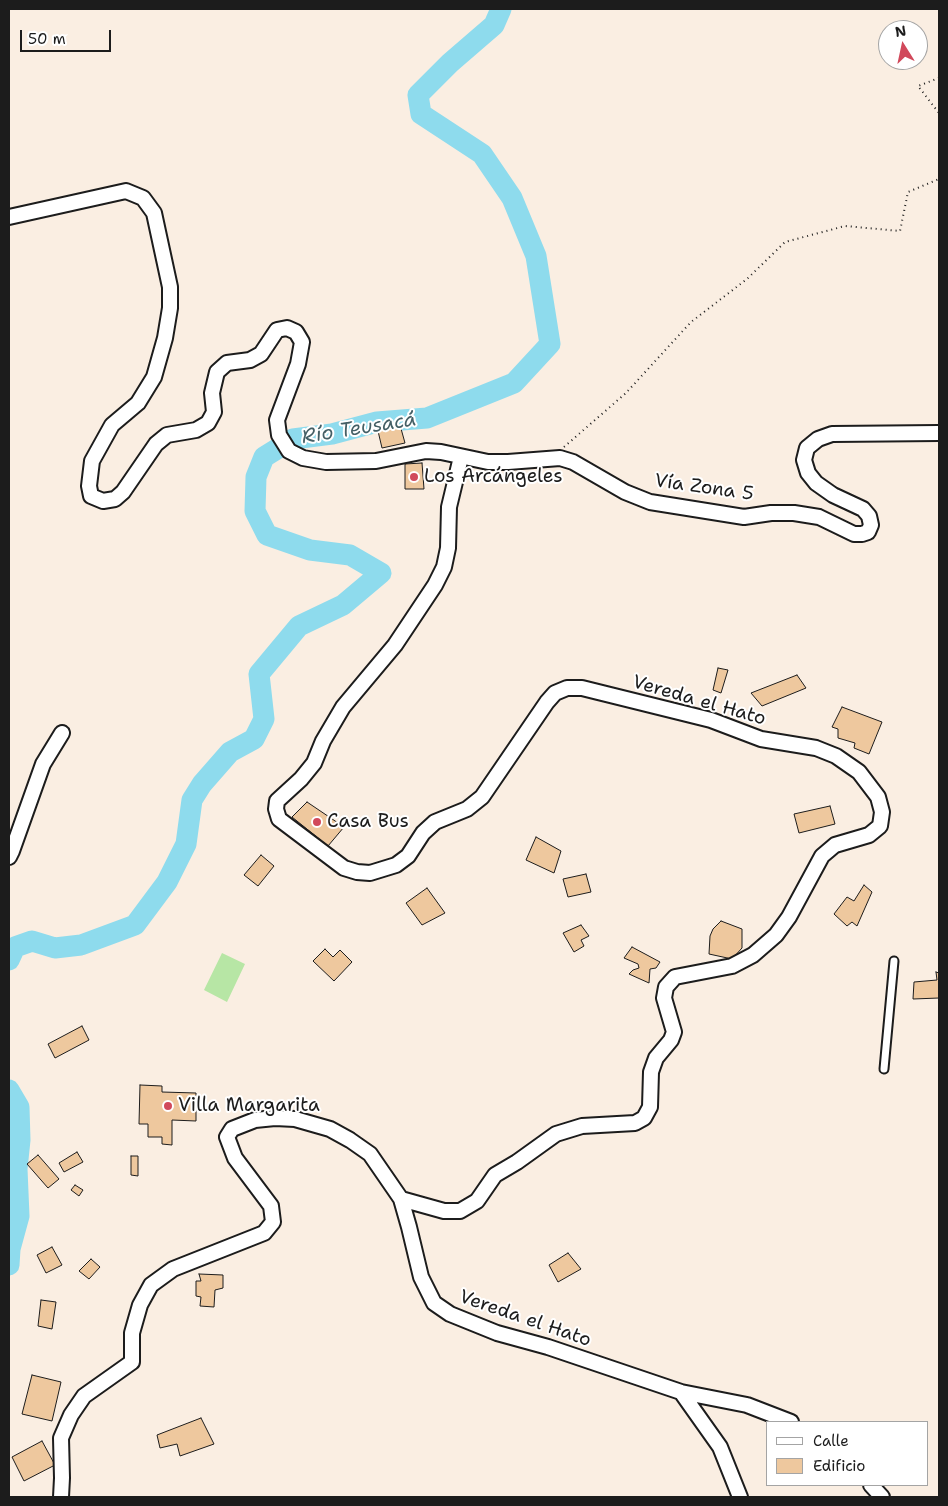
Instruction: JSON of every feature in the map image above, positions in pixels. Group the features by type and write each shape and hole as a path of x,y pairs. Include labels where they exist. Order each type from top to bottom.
{"street":[{"name":"Vía Zona 5","path":"9,217 126,191 144,198 154,212 170,287 170,308 154,378 138,403 112,425 92,460 89,486 92,496 103,501 115,499 124,492 156,444 167,435 196,430 208,423 214,412 212,393 217,372 227,363 250,360 261,354 277,330 287,328 296,332 302,342 298,364 278,420 278,435 289,451 303,458 326,462 376,461 426,451 441,452 488,462 560,458 573,462 625,492 650,502 744,516 794,513 819,517 854,534 862,534 868,532 870,525 869,516 863,509 833,495 816,483 808,472 804,460 807,448 818,439 832,434 939,432"},
{"name":"Vereda el Hato","path":"400,1199 444,1211 460,1211 477,1201 496,1175 556,1134 582,1126 635,1123 644,1118 650,1107 651,1072 656,1058 671,1040 674,1032 664,998 666,986 675,976 732,966 753,955 776,934 789,917 822,856 834,846 869,835 880,826 882,812 878,797 859,772 836,756 816,748 761,739 711,720 582,688 567,688 554,693 541,709 482,797 467,809 435,822 423,833 408,856 396,865 370,873 344,868 279,819 276,809 277,801 301,779 314,763 323,741 343,707 395,645 435,585 444,567 448,548 449,507 461,457"},
{"path":"9,857 43,764 62,733"},
{"name":"Vereda el Hato","path":"61,1497 61,1438 71,1415 84,1396 132,1362 132,1333 140,1305 151,1285 173,1269 264,1233 274,1222 271,1206 235,1158 227,1137 232,1129 255,1120 295,1119 330,1129 370,1154 400,1199 421,1277 434,1303 450,1314 497,1333 548,1347 680,1392 747,1405 788,1421"},
{"path":"680,1392 720,1446 740,1497"},
{"path":"872,1486 882,1497"}],"lane":[{"path":"884,1069 894,961"}],"path":[{"path":"939,78 918,86 939,113"},
{"path":"549,459 626,393 691,322 747,279 784,242 844,226 900,231 908,192 939,179"}],"green space":[{"path":"222,953 245,964 227,1002 204,990"},
{"path":"9,1122 14,1157 11,1203 20,1254 9,1278"}],"building":[{"path":"400,425 405,443 382,448 378,431"},
{"name":"Los Arcángeles","path":"422,463 424,489 405,489 405,464"},
{"path":"718,668 728,670 721,693 713,690"},
{"path":"797,675 806,688 762,706 751,693"},
{"path":"842,707 882,722 869,754 854,748 855,743 838,738 838,729 832,727"},
{"name":"Casa Bus","path":"307,802 344,827 328,846 292,817"},
{"path":"830,806 835,824 799,833 794,814"},
{"path":"536,837 561,851 554,873 526,860"},
{"path":"261,855 274,866 258,886 244,875"},
{"path":"586,874 591,892 568,897 563,879"},
{"path":"864,885 872,892 857,926 852,922 847,926 834,914 847,897 854,901"},
{"path":"427,888 445,913 422,925 406,903"},
{"path":"721,921 742,929 742,948 732,959 709,954 710,936 713,929"},
{"path":"581,925 589,936 581,940 584,946 574,952 563,933"},
{"path":"632,947 660,962 656,968 650,969 649,983 629,974 639,968 638,964 624,958"},
{"path":"325,949 333,957 340,950 352,962 334,981 313,961"},
{"path":"936,972 939,973 939,998 913,999 914,982 937,980"},
{"path":"82,1026 89,1040 55,1058 48,1044"},
{"name":"Villa Margarita","path":"140,1085 162,1086 162,1092 196,1093 196,1121 172,1120 172,1145 162,1144 162,1137 148,1137 148,1124 139,1124"},
{"path":"77,1152 83,1162 64,1172 59,1163"},
{"path":"38,1155 59,1179 48,1188 27,1164"},
{"path":"131,1156 138,1156 138,1176 131,1175"},
{"path":"75,1185 83,1190 79,1196 71,1190"},
{"path":"52,1247 62,1265 46,1273 37,1255"},
{"path":"568,1253 581,1269 558,1282 549,1265"},
{"path":"91,1259 100,1267 89,1279 79,1271"},
{"path":"199,1274 223,1275 223,1288 215,1290 214,1307 200,1306 201,1297 196,1296 196,1281 201,1281"},
{"path":"41,1300 56,1302 52,1329 38,1326"},
{"path":"32,1375 61,1382 52,1421 22,1414"},
{"path":"201,1418 214,1444 180,1456 177,1444 160,1448 157,1435"},
{"path":"42,1441 55,1465 24,1481 12,1457"}],"waterway":[{"name":"Río Teusacá","path":"9,960 15,947 32,941 55,948 81,945 135,925 167,882 186,844 192,800 202,784 230,752 254,739 264,719 259,674 299,626 343,605 381,573 350,555 310,550 267,535 255,511 256,477 264,457 293,439 332,434 377,422 427,418 514,383 550,344 536,256 512,198 482,154 421,114 418,95 450,63 494,25 501,9"},
{"name":"Río Teusacá","path":"9,1090 19,1107 20,1140 17,1169 19,1216 10,1249 9,1265"}],"place":[{"name":"Los Arcángeles","path":"414,477"},
{"name":"Casa Bus","path":"317,822"},
{"name":"Villa Margarita","path":"168,1106"}]}
